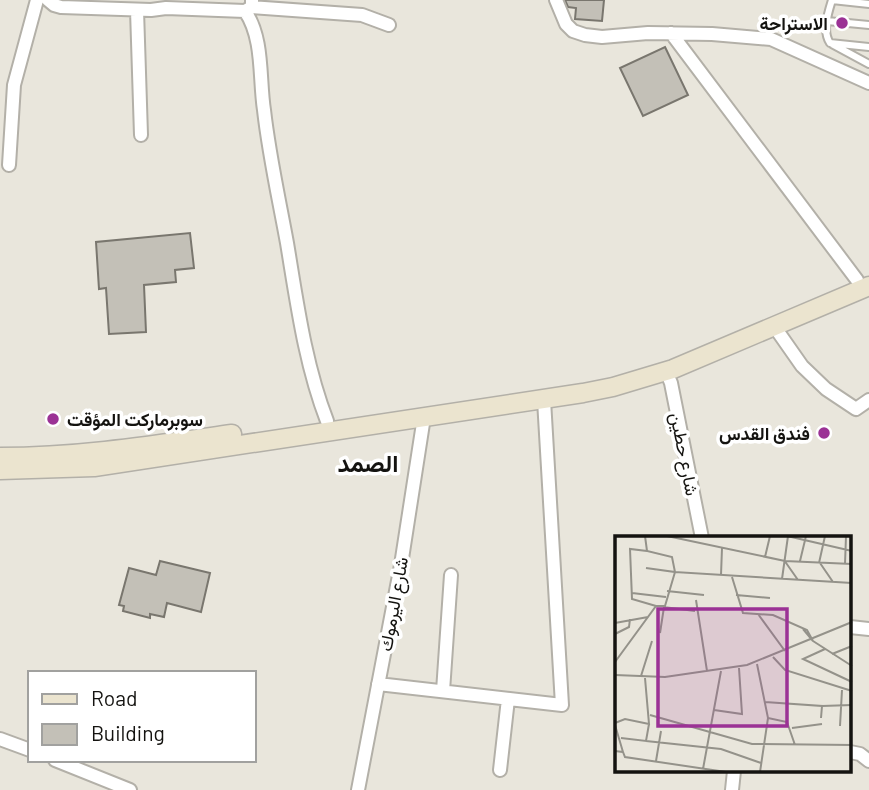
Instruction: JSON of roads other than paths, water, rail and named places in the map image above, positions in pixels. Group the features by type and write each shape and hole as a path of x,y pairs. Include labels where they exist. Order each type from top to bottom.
{"main road":[{"path":"0,457 90,453 546,390 599,380 672,359 865,281"},
{"path":"0,470 94,467 544,400 613,387 666,371 774,326 865,281"}],"street":[{"path":"9,165 15,85 37,0"},
{"path":"48,0 61,7 137,10 249,6 362,15 389,24"},
{"path":"556,0 566,24 573,31 585,36 671,33 771,39 869,83"},
{"path":"249,6 257,35 264,111 304,342 316,392 327,421"},
{"path":"137,10 141,135"},
{"path":"671,33 865,281"},
{"path":"774,326 802,366 826,389 856,409 869,400"},
{"name":"شارع حطين","path":"666,371 671,383 702,536"},
{"path":"379,684 562,705 544,400"},
{"name":"شارع اليرموك","path":"358,790 401,565 424,417"},
{"path":"443,691 451,575"},
{"path":"500,770 508,699"},
{"path":"0,739 28,749"},
{"path":"852,752 860,754 869,761"},
{"path":"60,762 130,790"},
{"path":"732,790 734,772"}],"lane":[{"path":"869,4 832,0 827,21 827,39 830,43 869,64"},
{"path":"827,21 869,25"},
{"path":"830,43 869,47"}],"place":[{"name":"الاستراحة","path":"842,23"},
{"name":"سوبرماركت المؤقت","path":"53,419"},
{"name":"فندق القدس","path":"824,433"}],"district":[{"name":"الصمد","path":"368,462"}]}
